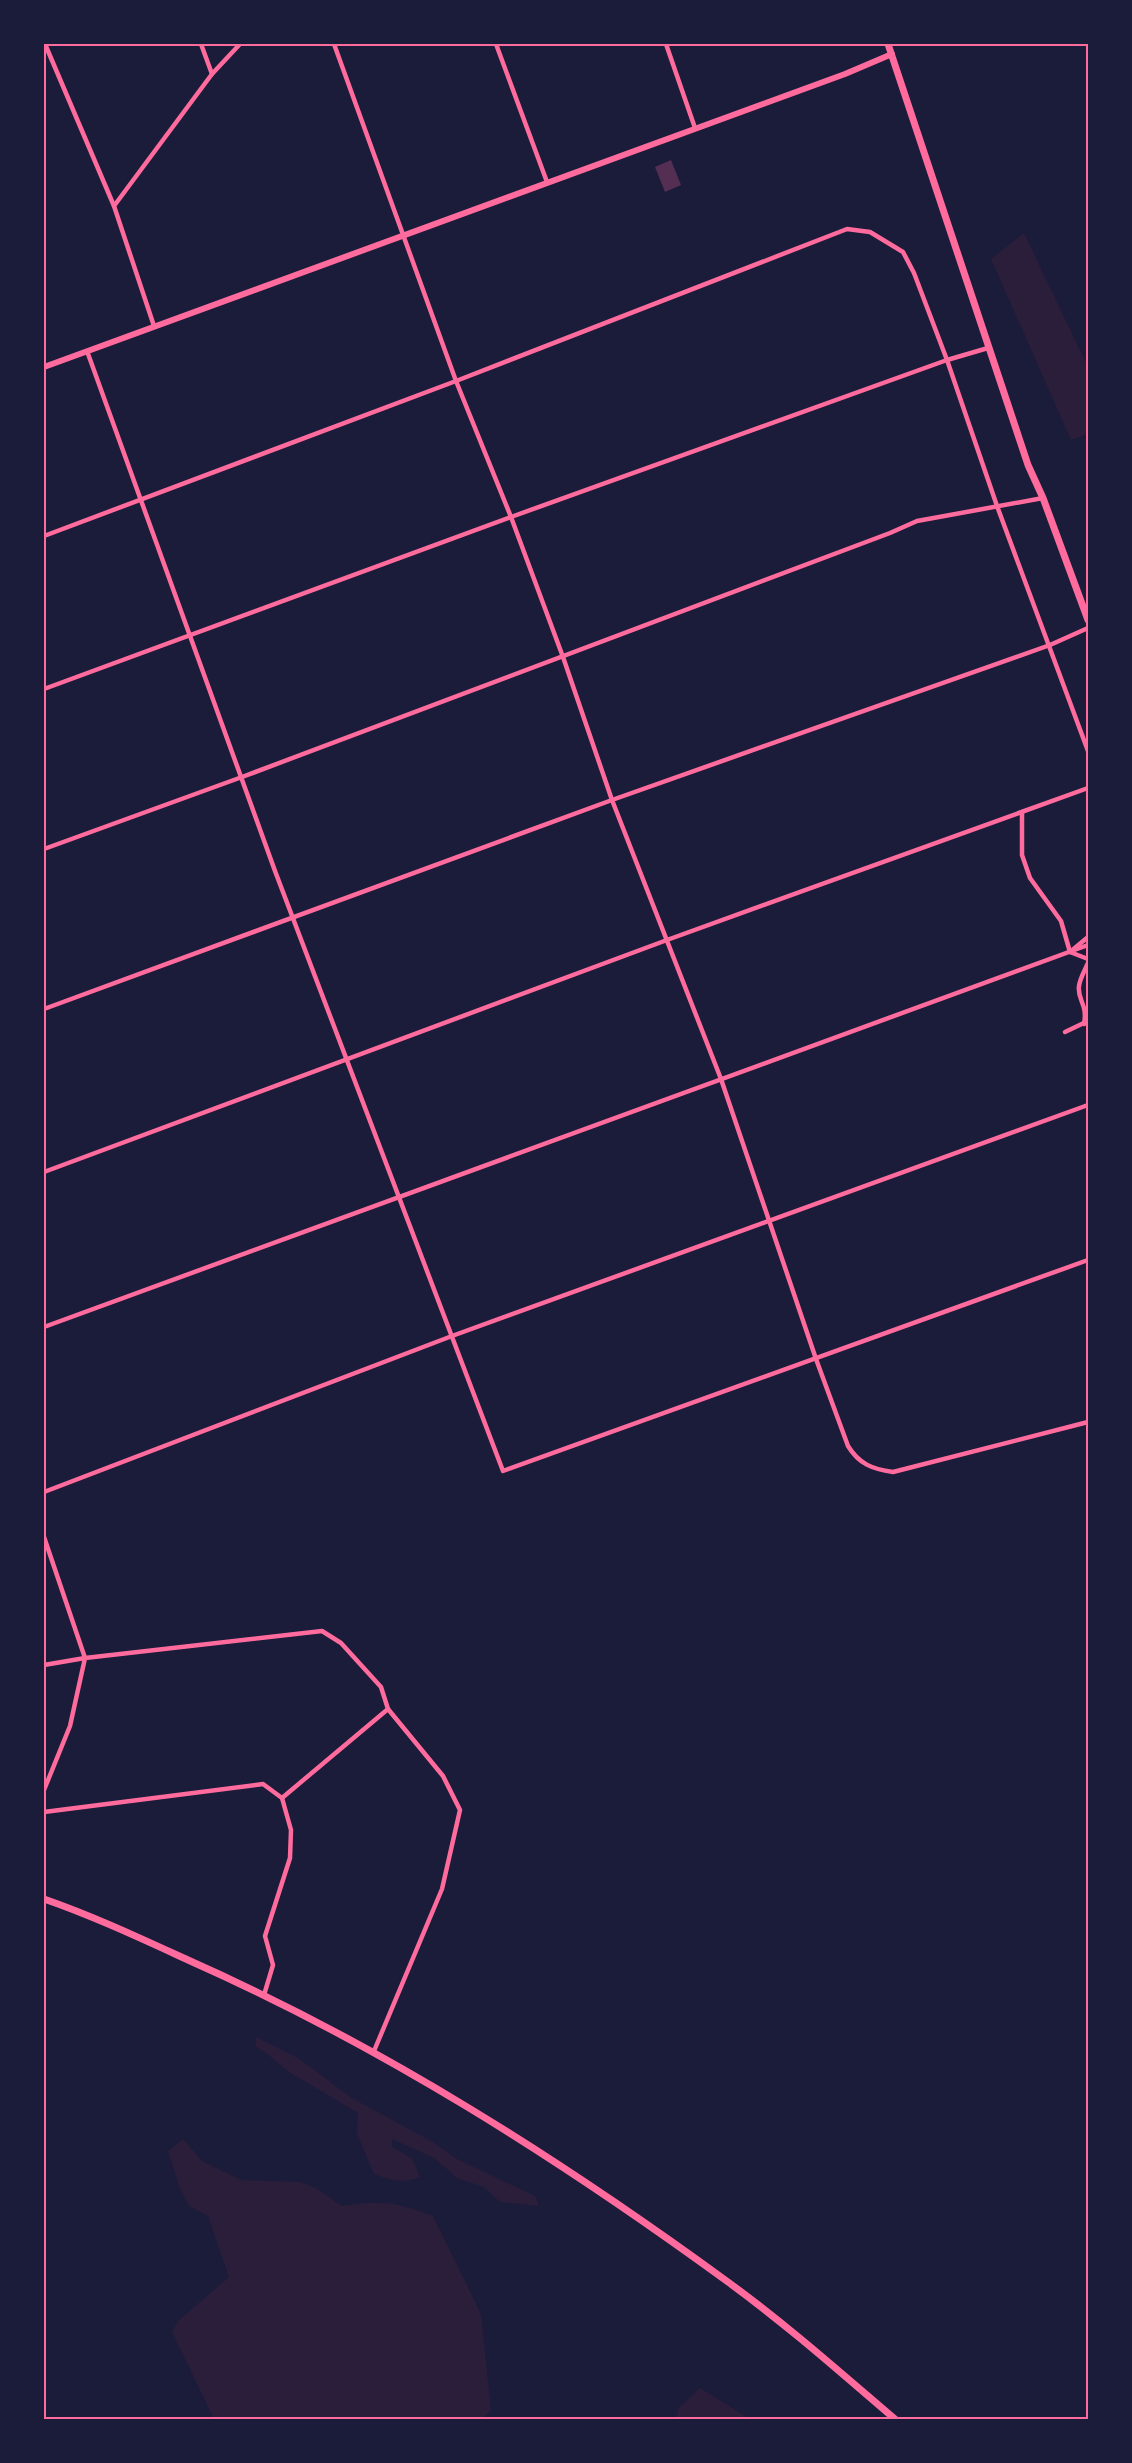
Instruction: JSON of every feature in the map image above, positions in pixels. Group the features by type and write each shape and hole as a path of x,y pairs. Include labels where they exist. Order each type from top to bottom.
{"main road":[{"path":"888,44 1028,465 1043,498 1089,620"},
{"path":"44,1899 82,1912 264,1995 374,2051 466,2105 583,2181 730,2283 896,2420"}],"street":[{"path":"45,44 46,55 114,206 154,326"},
{"path":"201,44 212,74"},
{"path":"114,206 212,74 240,44"},
{"path":"334,44 456,381 511,517 563,657 612,800 721,1079 848,1446 855,1458 871,1469 893,1472 1089,1422"},
{"path":"496,44 547,182"},
{"path":"666,44 695,128"},
{"path":"44,367 845,74 892,54"},
{"path":"44,536 456,381 847,229 870,232 903,252 914,273 947,360 997,506 1089,751"},
{"path":"44,689 511,517 947,360 988,348"},
{"path":"87,351 293,918 503,1471 1089,1260"},
{"path":"44,849 563,657 917,521 1043,498"},
{"path":"44,1009 612,800 1050,645 1089,628"},
{"path":"44,1172 667,940 1089,788"},
{"path":"1022,812 1022,855 1030,878 1061,921 1070,952 1089,961 1079,986 1086,1012 1086,1022 1065,1032"},
{"path":"1070,952 1089,937"},
{"path":"44,1327 1089,945"},
{"path":"44,1492 452,1336 1089,1105"},
{"path":"44,1537 85,1658 70,1726 44,1790"},
{"path":"44,1665 85,1658 322,1630 342,1643 381,1687 388,1708 443,1776 460,1810 442,1889 374,2051"},
{"path":"282,1798 388,1708"},
{"path":"44,1812 262,1784 282,1798 291,1830 290,1858 265,1936 273,1965 264,1995"}],"shaded area":[{"path":"1024,233 1088,367 1088,434 1071,440 991,259"},
{"path":"256,2037 298,2058 352,2098 433,2142 457,2159 535,2196 539,2206 500,2202 484,2187 457,2178 434,2158 392,2139 392,2147 412,2158 420,2177 397,2180 374,2174 357,2134 358,2113 289,2072 256,2047"},
{"path":"183,2139 202,2161 241,2180 300,2182 316,2188 342,2206 368,2203 388,2204 433,2216 481,2314 491,2410 481,2420 214,2419 172,2332 178,2321 229,2277 208,2216 189,2206 179,2186 168,2151"},
{"path":"700,2388 750,2419 676,2419 679,2408"}],"building":[{"path":"671,160 681,185 665,192 655,167"}]}
